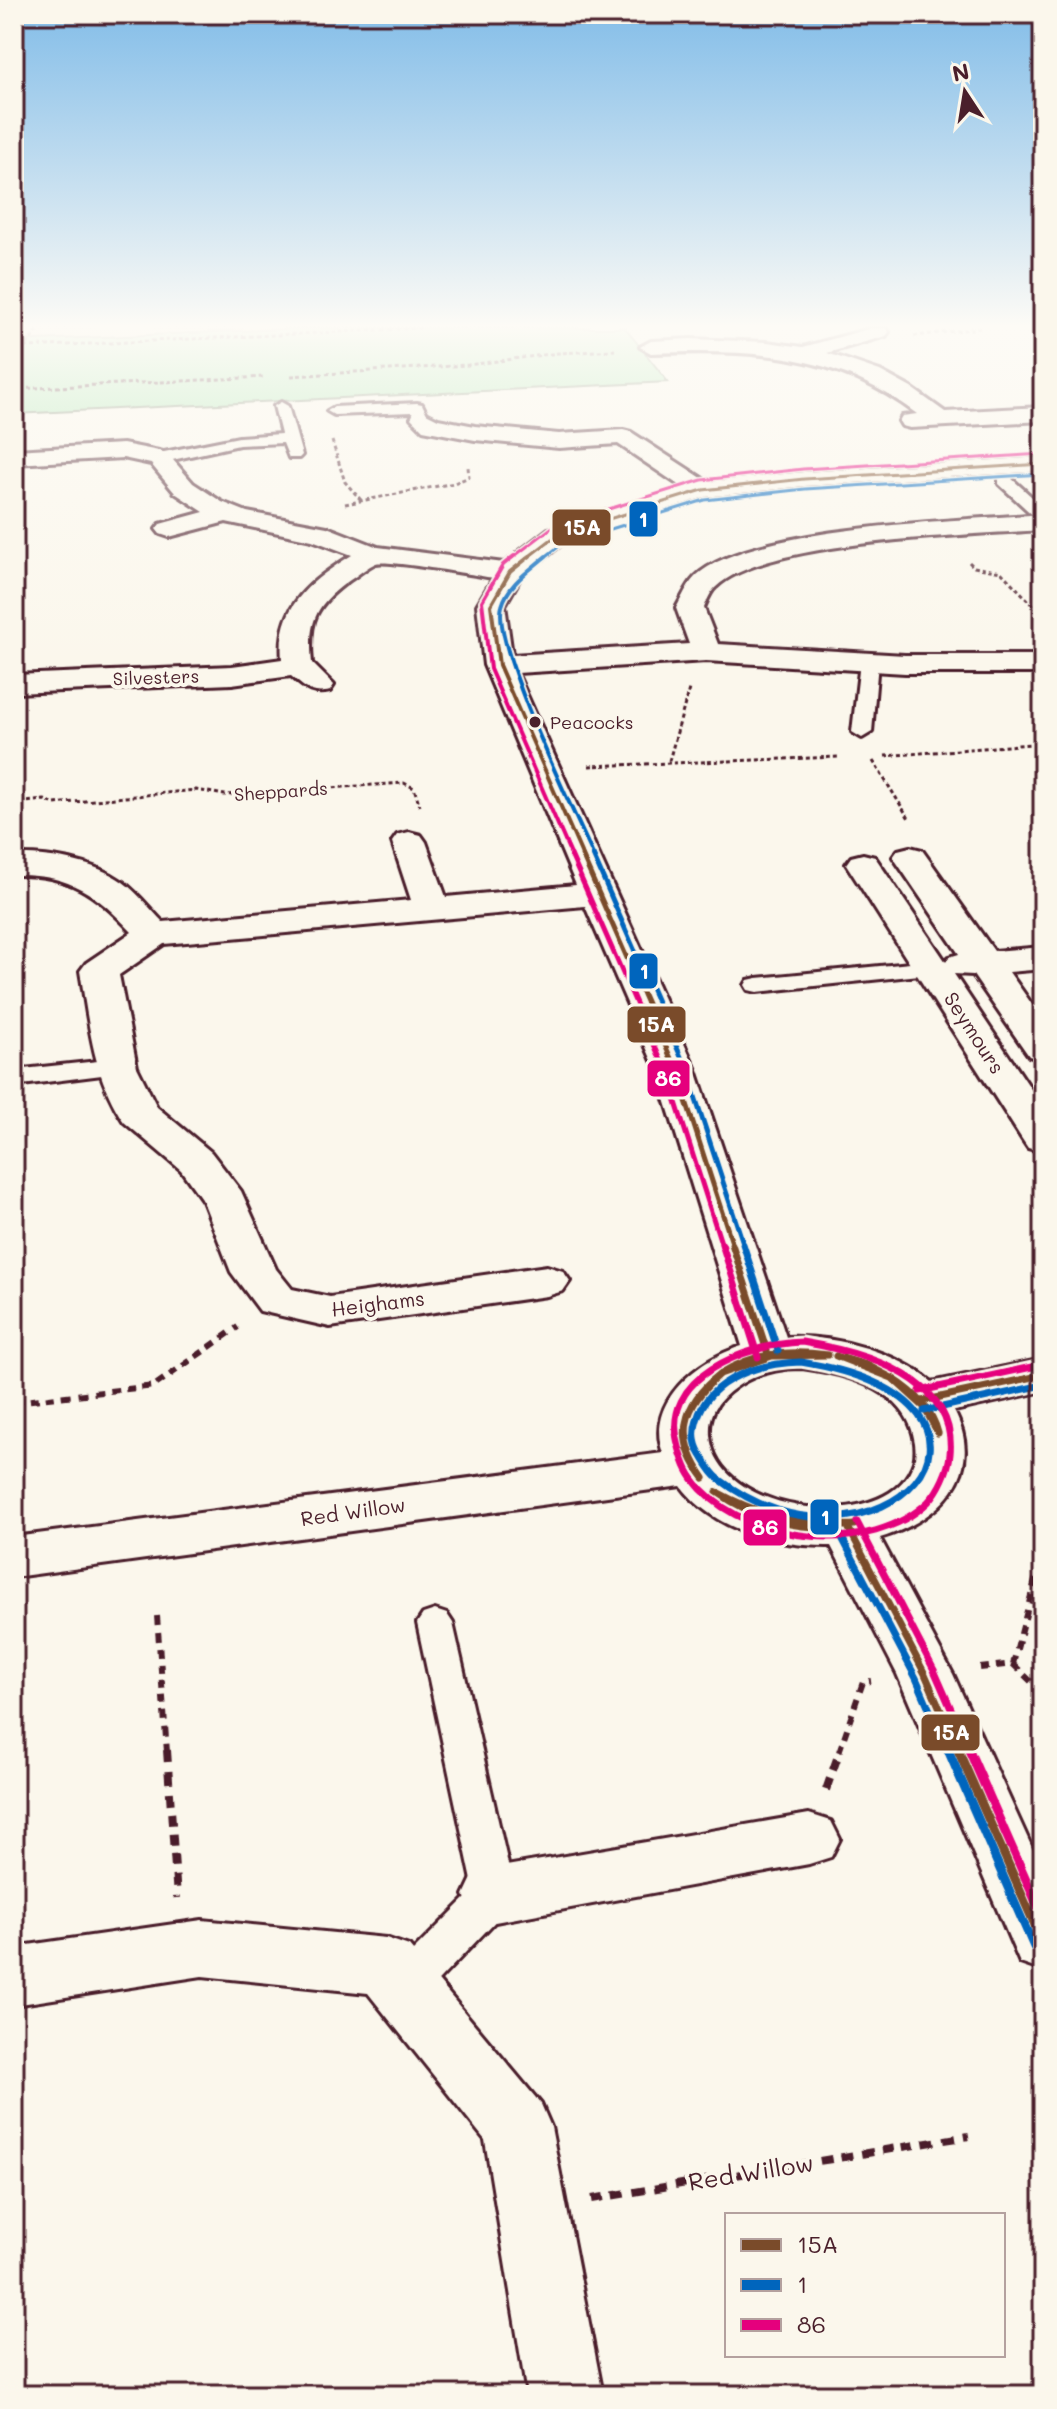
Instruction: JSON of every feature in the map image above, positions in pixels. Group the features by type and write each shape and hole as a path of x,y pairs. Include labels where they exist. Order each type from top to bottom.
{"street":[{"path":"503,462 525,440"},
{"path":"641,440 703,490"},
{"path":"14,457 123,451 159,458 184,488 229,514 318,533 373,554 510,572"},
{"path":"768,1354 676,1070 499,665 491,605 510,572 557,535 703,490 804,479 1043,464"},
{"path":"169,529 229,514"},
{"path":"706,652 690,608 707,579 750,556 820,542 1043,522"},
{"name":"Silvesters","path":"14,684 232,675 308,676 295,634 305,607 332,580 373,554"},
{"path":"499,665 706,652 869,662 1043,664"},
{"path":"409,842 432,909"},
{"path":"910,857 1043,1048"},
{"path":"14,865 26,864 73,874 106,887 154,934"},
{"name":"Seymours","path":"863,864 1043,1139"},
{"path":"276,1301 254,1272 225,1200 196,1161 139,1113 117,1067 99,971 154,934 600,894"},
{"name":"Seymours","path":"931,968 1043,958"},
{"name":"Heighams","path":"276,1301 330,1312 547,1281"},
{"path":"802,1352 836,1355 870,1366 899,1381 922,1401 937,1426 941,1453 934,1479 914,1501 885,1518 848,1527 801,1527 756,1516 719,1494 693,1467 683,1438 687,1409 704,1384 732,1366 768,1354 802,1352"},
{"path":"922,1401 1043,1375"},
{"name":"Red Willow","path":"14,1557 693,1467"},
{"path":"848,1527 925,1674 1043,1943"},
{"path":"495,1895 809,1839"},
{"path":"14,1976 202,1948 386,1966 517,2127 565,2395"}],"lane":[{"path":"159,458 249,440"},
{"path":"291,440 294,455"},
{"path":"1005,481 1043,516"},
{"path":"862,732 869,662"},
{"path":"757,985 931,968"},
{"path":"14,1078 117,1067"},
{"path":"404,1988 495,1895 435,1623"}],"path":[{"path":"278,526 361,500 447,487 469,477 467,458 457,440"},
{"path":"935,531 974,567 1001,572 1043,615"},
{"path":"669,761 692,679 676,654"},
{"path":"910,857 921,837 870,757 1043,743"},
{"path":"542,769 669,761 839,757"},
{"name":"Sheppards","path":"14,803 45,800 54,804 196,790 225,795 404,783 414,788 425,826 424,831 409,842"},
{"path":"14,1402 154,1386 276,1301"},
{"path":"157,1616 181,1951"},
{"path":"1013,1664 1043,1693"},
{"name":"Red Willow","path":"532,2209 969,2136"}],"transit line":[{"name":"86","path":"758,1357 667,1074 490,669 482,601 503,565 554,526 702,480 803,469 1042,454"},
{"name":"15A","path":"768,1354 676,1070 499,665 491,605 510,572 557,535 703,490 804,479 1043,464"},
{"name":"1","path":"778,1351 685,1066 509,662 501,607 518,579 562,544 705,500 805,489 1043,474"},
{"name":"86","path":"802,1342 854,1353 881,1363 907,1376 928,1393 944,1413 952,1437 949,1466 929,1501 894,1524 851,1536 803,1536 756,1525 716,1505 687,1474 675,1428 679,1409 693,1386 716,1366 743,1352 772,1344 802,1342"},
{"name":"15A","path":"720,1374 758,1356 786,1352 828,1355"},
{"name":"15A","path":"720,1374 746,1362 772,1356 800,1353 828,1355"},
{"name":"15A","path":"836,1356 867,1365 892,1378"},
{"name":"15A","path":"836,1356 892,1378"},
{"name":"1","path":"801,1362 838,1369 878,1382 912,1404 924,1419 930,1456 927,1467 909,1493 881,1509 847,1517 810,1517 774,1509 740,1495 714,1475 697,1449 694,1434 699,1413 707,1400 721,1386 742,1374 765,1366 801,1362"},
{"name":"86","path":"920,1391 1041,1365"},
{"name":"15A","path":"704,1478 687,1451 686,1422 697,1396 720,1374"},
{"name":"15A","path":"704,1478 688,1449 686,1422 697,1397 720,1374"},
{"name":"15A","path":"922,1401 1043,1375"},
{"name":"15A","path":"892,1378 921,1401 938,1433"},
{"name":"15A","path":"892,1378 924,1407 938,1433"},
{"name":"1","path":"924,1411 1043,1385"},
{"name":"15A","path":"717,1492 750,1509 782,1520 817,1525 854,1525"},
{"name":"15A","path":"717,1492 748,1512 782,1524 817,1528 854,1525"},
{"name":"86","path":"857,1522 934,1670 1043,1918"},
{"name":"15A","path":"848,1527 925,1674 1043,1943"},
{"name":"1","path":"839,1532 916,1678 1034,1947"}],"place":[{"name":"Peacocks","path":"535,722"}]}
